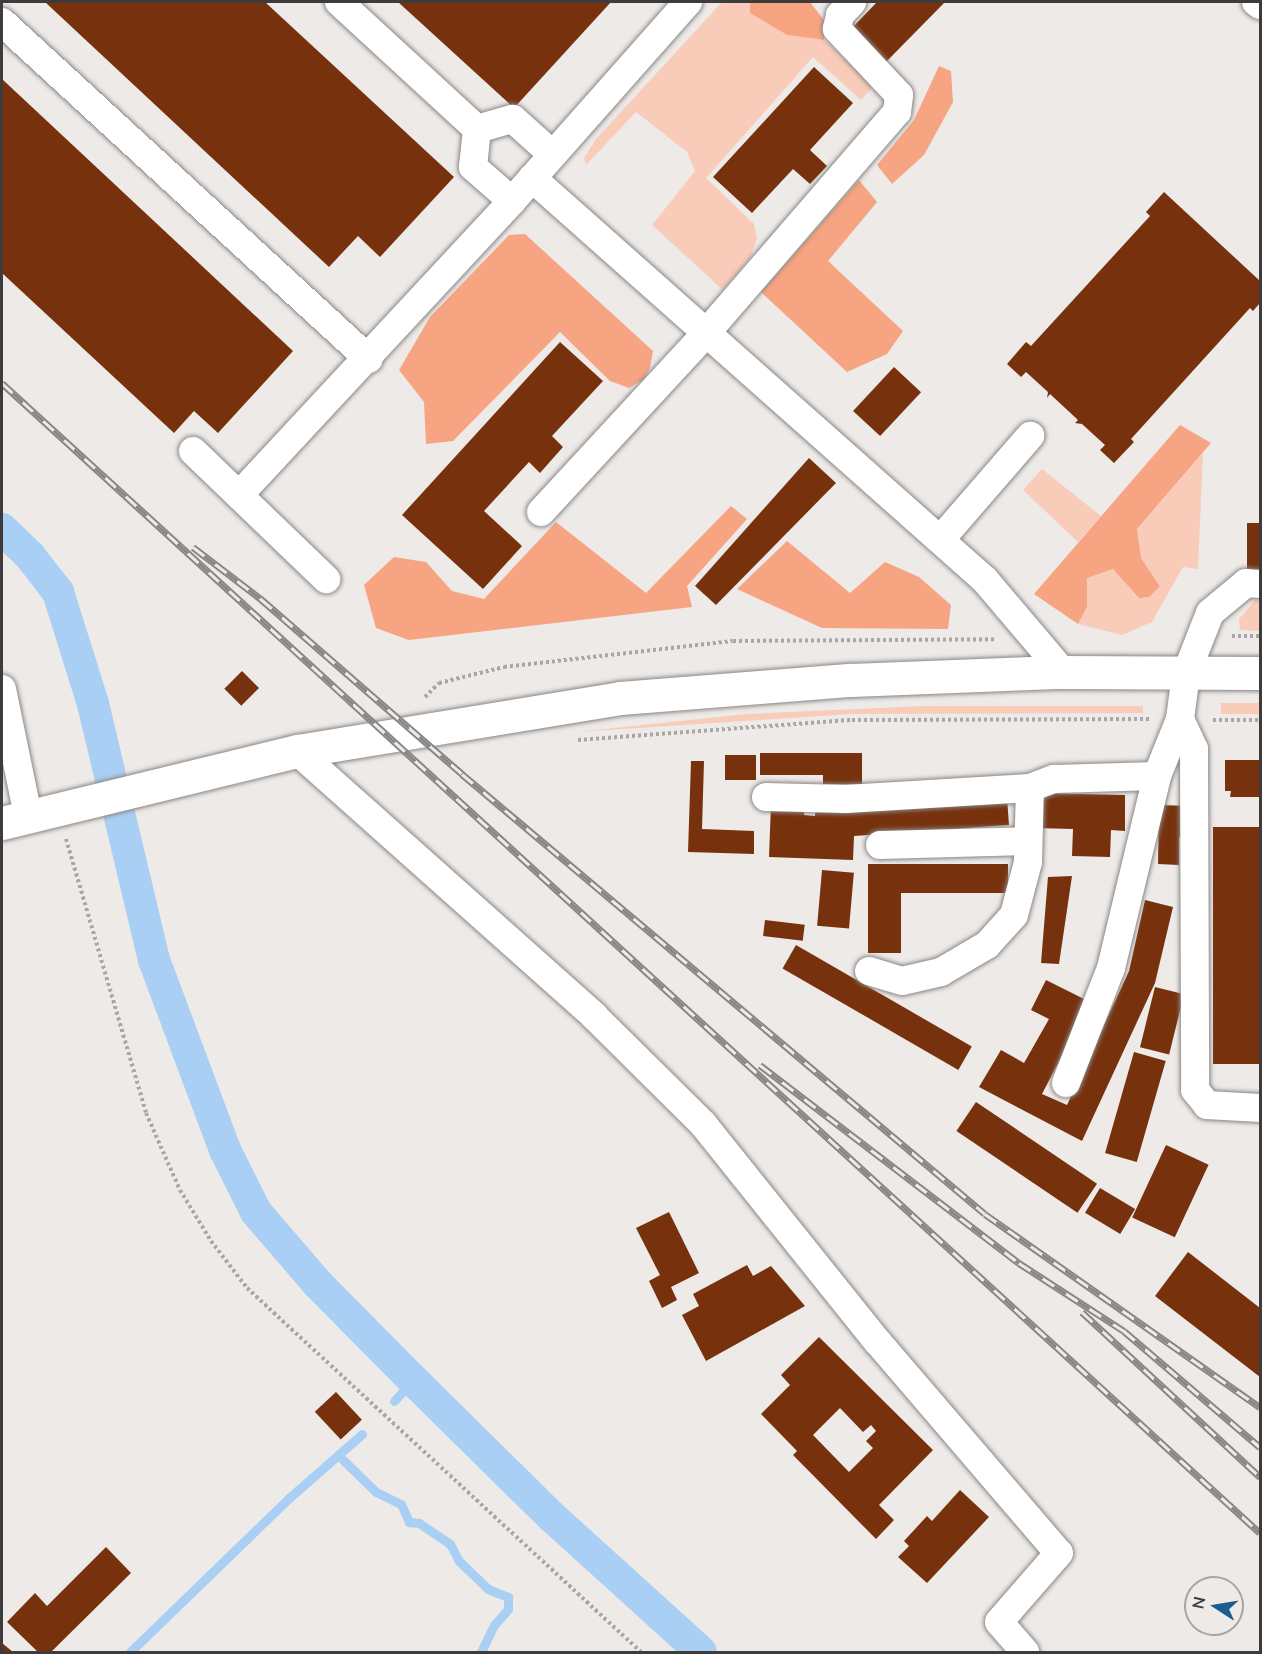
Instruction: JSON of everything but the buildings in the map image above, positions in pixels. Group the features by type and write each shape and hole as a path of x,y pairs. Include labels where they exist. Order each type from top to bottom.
{"main road":[{"path":"39,814 297,751 620,698 851,680 1063,672 1260,673"}],"street":[{"path":"339,2 477,129"},
{"path":"239,495 368,359 512,201 688,2"},
{"path":"541,512 707,332 897,112 899,94 837,29 840,15 852,2"},
{"path":"1256,2 1260,5"},
{"path":"2,22 368,359"},
{"path":"477,129 513,119 552,154"},
{"path":"477,129 473,167 512,201"},
{"path":"532,178 986,580 1063,672"},
{"path":"939,540 1030,436"},
{"path":"193,451 326,579"},
{"path":"1066,1083 1111,968 1157,776 1180,719 1186,674 1210,613 1246,584 1260,584"},
{"path":"2,690 39,814"},
{"path":"1180,719 1194,749 1196,1090 1207,1105 1260,1108"},
{"path":"297,751 594,1016 703,1124 877,1341 1059,1553 999,1622 1025,1653"},
{"path":"765,797 846,799 1030,788 1054,779 1157,776"},
{"path":"869,971 902,981 941,972 987,945 1014,915 1028,852 1030,788"},
{"path":"880,844 1028,852"}],"path":[{"path":"566,741 852,720 1260,720"},
{"path":"39,814 78,888 147,1113 180,1190 211,1241 247,1288 641,1653"}],"shaded area":[{"path":"722,2 750,2 750,13 787,35 824,40 874,86 861,100 813,57 706,178 754,224 757,238 751,256 723,290 652,225 695,171 687,152 636,112 586,165 584,158 596,139"},
{"path":"750,2 810,2 824,20 824,40 787,35 750,13"},
{"path":"939,66 951,71 953,102 924,155 892,184 877,165 914,120"},
{"path":"859,180 877,202 828,261 903,331 887,354 847,372 761,292"},
{"path":"525,234 653,351 650,368 644,379 629,388 610,381 560,332 453,441 426,444 424,402 399,370 430,317 509,235"},
{"path":"1180,425 1211,443 1137,529 1141,558 1160,586 1149,597 1139,598 1113,569 1087,578 1087,607 1078,624 1034,594"},
{"path":"1203,453 1198,569 1183,567 1152,622 1122,635 1078,624 1087,607 1086,578 1113,569 1160,585 1141,558 1137,529"},
{"path":"1042,469 1101,516 1078,542 1023,490"},
{"path":"731,506 747,519 687,586 692,607 409,640 376,628 364,585 394,557 426,562 452,591 484,599 556,522 646,593"},
{"path":"787,541 850,593 885,562 919,577 951,605 948,629 822,628 737,589"},
{"path":"1255,600 1260,600 1260,631 1240,630 1239,619"},
{"path":"1221,703 1260,703 1260,714 1221,714"},
{"path":"924,706 1143,706 1143,713 852,714 576,732 747,714"}],"waterway":[{"path":"2,529 30,556 58,592 93,704 154,960 225,1150 256,1212 318,1284 413,1380 551,1516 701,1652"},
{"path":"394,1401 413,1380"},
{"path":"130,1652 289,1498 362,1434"},
{"path":"338,1455 376,1492 401,1504 409,1522 419,1523 450,1544 459,1561 488,1589 508,1597 508,1609 494,1625 481,1652"}],"railway":[{"path":"2,383 1260,1533"},
{"path":"193,547 261,599 462,774 985,1214 1260,1407"},
{"path":"760,1065 1019,1263 1124,1331 1260,1447"},
{"path":"1082,1312 1260,1477"}]}
